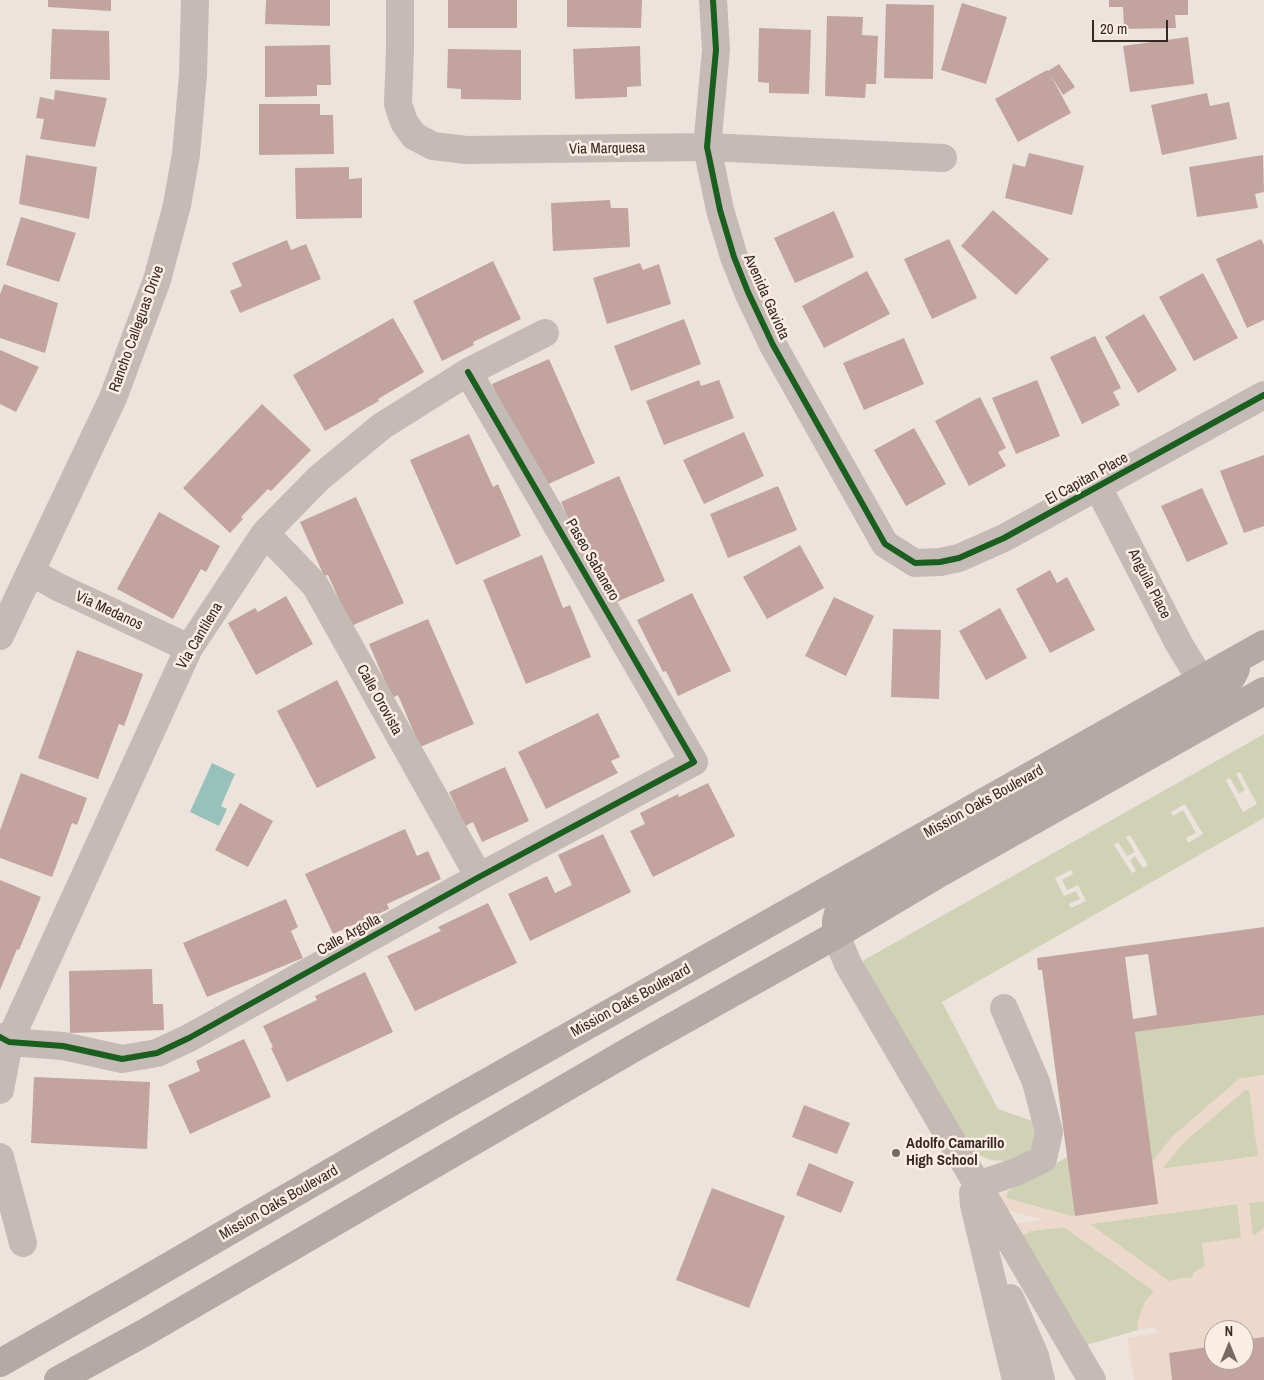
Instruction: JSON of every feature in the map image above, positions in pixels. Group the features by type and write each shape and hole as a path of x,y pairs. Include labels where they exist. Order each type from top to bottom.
{"main road":[{"name":"Mission Oaks Boulevard","path":"0,1363 460,1098 1253,650"},
{"path":"836,936 838,914 841,908 850,900 1207,700 1232,677 1253,650"},
{"path":"58,1380 144,1333 634,1048 836,936 948,868 1264,691"}],"street":[{"name":"Rancho Calleguas Drive","path":"0,636 112,398 157,280 177,205 186,154 193,75 195,0"},
{"name":"Via Marquesa","path":"400,0 398,104 404,122 414,136 433,146 466,150 707,148 943,158"},
{"name":"Avenida Gaviota","path":"714,0 716,50 707,148 720,210 734,257 773,345 885,544 915,563"},
{"name":"Via Cantilena","path":"0,1090 4,1040 188,648 265,533 319,478 382,426 468,372 545,333"},
{"name":"Paseo Sabanero","path":"468,372 694,762"},
{"name":"El Capitan Place","path":"915,563 940,562 959,558 1004,538 1264,395"},
{"name":"Anguila Place","path":"1098,487 1179,644 1201,680"},
{"name":"Calle Orovista","path":"265,533 315,585 479,877"},
{"name":"Via Medanos","path":"30,572 188,648"},
{"name":"Calle Argolla","path":"4,1040 62,1046 122,1059 157,1053 189,1038 479,877 694,762"},
{"path":"836,936 848,964 1092,1380"},
{"path":"1004,1008 1036,1082 1049,1132 1043,1159 1016,1172 978,1185 973,1193 974,1205 1016,1380"},
{"path":"0,1157 24,1243"},
{"path":"985,1248 1001,1275 1035,1356 1041,1380"}],"green space":[{"path":"1264,734 1264,818 942,1002 998,1109 1032,1121 1035,1130 1032,1147 1026,1154 1017,1159 1005,1161 991,1160 976,1154 971,1149 863,964 864,960","holes":["1240,772 1257,804 1243,812 1226,780 1230,778 1239,794 1245,790 1236,774","1185,804 1203,834 1188,843 1186,838 1196,833 1183,810 1173,816 1171,812","1130,835 1148,865 1143,868 1135,856 1130,860 1136,871 1132,873 1114,845 1118,842 1127,856 1135,852 1126,837","1071,870 1073,874 1062,880 1067,890 1078,885 1086,901 1071,908 1069,904 1080,899 1076,891 1064,896 1055,878"]},
{"path":"1264,1015 1264,1075 1239,1079 1172,1137 1152,1162 1135,1032"},
{"path":"1250,1089 1258,1156 1161,1169 1183,1143 1245,1090"},
{"path":"1067,1157 1075,1216 1006,1198 1008,1191"},
{"path":"1264,1201 1264,1228 1253,1237 1249,1203"},
{"path":"1237,1204 1242,1238 1202,1243 1205,1266 1194,1273 1192,1278 1181,1278 1169,1282 1089,1224"},
{"path":"1064,1227 1154,1291 1145,1302 1139,1318 1138,1330 1083,1346 1018,1235 1030,1231"}],"shaded area":[{"path":"1264,1075 1264,1201 1249,1203 1253,1236 1264,1228 1264,1337 1254,1338 1254,1320 1204,1320 1204,1348 1169,1353 1172,1380 1134,1380 1127,1338 1157,1333 1156,1327 1138,1330 1137,1325 1142,1308 1154,1291 1064,1227 1030,1231 1027,1234 1018,1235 1012,1224 1043,1220 1000,1208 996,1198 1008,1191 1006,1198 1071,1216 1157,1205 1152,1162 1172,1137 1239,1079","holes":["1249,1089 1258,1156 1162,1169 1183,1143 1245,1090","1237,1204 1241,1238 1202,1243 1205,1266 1198,1270 1192,1278 1169,1281 1090,1224"]}],"water":[{"path":"212,763 235,774 221,806 227,809 219,826 190,812"}],"building":[{"path":"48,0 111,0 111,11 48,7"},
{"path":"266,0 330,0 330,26 265,24"},
{"path":"448,0 517,0 517,28 448,28"},
{"path":"567,0 642,0 641,28 567,27"},
{"path":"1109,0 1188,0 1188,15 1175,15 1176,28 1124,29 1123,7 1109,7"},
{"path":"962,3 1007,17 986,84 941,70"},
{"path":"886,4 934,5 933,79 884,78"},
{"path":"827,16 863,17 862,35 878,36 876,84 866,84 865,98 825,96"},
{"path":"759,28 811,30 809,94 769,93 769,83 758,82"},
{"path":"52,29 109,31 110,80 50,79"},
{"path":"1188,37 1194,84 1130,92 1123,46"},
{"path":"330,45 331,85 317,85 317,96 265,97 265,46"},
{"path":"640,46 641,86 627,87 627,97 575,99 573,49"},
{"path":"448,49 521,50 521,100 461,99 461,89 447,88"},
{"path":"1059,64 1075,87 1063,95 1050,74 1071,113 1018,142 995,99"},
{"path":"55,90 107,98 95,147 40,139 44,119 36,118 40,97 54,100"},
{"path":"1207,93 1210,106 1229,102 1237,139 1162,155 1151,105"},
{"path":"259,104 320,104 320,115 333,115 334,154 259,155"},
{"path":"1029,153 1084,166 1072,215 1005,198 1013,164 1025,167"},
{"path":"26,155 97,167 89,219 19,204"},
{"path":"1263,155 1264,192 1255,194 1258,208 1197,217 1189,167"},
{"path":"349,167 349,179 362,178 362,218 296,219 295,168"},
{"path":"610,200 611,208 628,208 630,247 553,251 551,203"},
{"path":"993,210 1049,259 1016,295 961,246"},
{"path":"834,211 854,257 795,283 774,238"},
{"path":"21,217 76,233 59,282 6,265"},
{"path":"949,239 977,298 932,319 904,259"},
{"path":"1261,239 1264,245 1264,320 1247,328 1216,259"},
{"path":"287,240 291,250 306,244 321,279 240,313 230,291 242,286 232,263"},
{"path":"493,261 521,319 473,342 474,345 442,361 413,301"},
{"path":"640,263 643,270 659,264 671,304 607,324 593,278"},
{"path":"867,271 890,314 824,348 802,306"},
{"path":"1203,273 1238,338 1194,361 1159,297"},
{"path":"4,284 58,303 45,353 0,338 0,294"},
{"path":"1144,314 1177,370 1138,393 1105,337"},
{"path":"393,318 424,372 378,399 379,401 325,431 293,375"},
{"path":"684,319 701,364 631,391 614,346"},
{"path":"1095,336 1121,388 1113,392 1120,405 1082,424 1050,357"},
{"path":"904,338 924,384 864,410 843,363"},
{"path":"0,350 39,367 16,412 0,404"},
{"path":"549,359 595,463 544,486 521,435 515,438 492,384"},
{"path":"699,380 701,386 719,380 734,418 664,445 646,401"},
{"path":"1037,380 1060,436 1016,454 992,398"},
{"path":"980,397 1006,448 998,452 1006,466 969,486 935,421"},
{"path":"262,404 311,450 271,491 268,489 241,517 243,519 230,533 183,488"},
{"path":"914,428 946,484 906,506 874,450"},
{"path":"744,432 764,476 704,504 683,460"},
{"path":"469,434 493,487 498,484 521,536 456,565 410,460"},
{"path":"1264,455 1264,526 1244,533 1220,471"},
{"path":"619,476 665,581 612,604 590,555 585,557 561,502"},
{"path":"778,486 797,530 728,558 710,514"},
{"path":"1202,488 1228,544 1187,562 1161,506"},
{"path":"356,497 404,603 351,626 328,575 324,576 300,522"},
{"path":"159,512 220,546 206,572 201,569 173,619 117,589"},
{"path":"800,545 824,588 767,619 743,577"},
{"path":"542,555 563,608 570,605 591,657 526,684 483,580"},
{"path":"1050,570 1057,583 1067,577 1095,630 1050,653 1016,589"},
{"path":"692,593 731,671 678,696 666,671 663,672 637,620"},
{"path":"286,596 313,644 256,675 228,623 255,608 258,612"},
{"path":"834,597 874,616 846,676 805,656"},
{"path":"1000,608 1027,658 986,680 959,631"},
{"path":"428,619 474,724 420,747 398,695 392,698 369,644"},
{"path":"893,629 941,630 939,699 891,697"},
{"path":"77,650 143,674 124,726 119,724 98,779 38,758"},
{"path":"337,680 376,758 317,788 277,711"},
{"path":"598,713 620,757 611,761 618,773 546,809 518,752"},
{"path":"505,767 529,821 482,842 473,822 465,826 449,792"},
{"path":"21,773 87,798 77,825 72,823 52,877 0,858 0,830"},
{"path":"708,783 735,836 653,877 630,831 645,824 640,813 678,794 679,797"},
{"path":"240,803 273,821 248,867 215,850"},
{"path":"405,829 417,856 428,851 441,879 387,904 389,909 333,934 305,874"},
{"path":"603,834 631,892 530,941 508,894 547,876 555,893 572,885 558,855"},
{"path":"0,880 41,897 0,990"},
{"path":"286,899 298,927 291,931 303,958 207,997 183,943"},
{"path":"488,903 517,963 415,1011 387,956 441,931 438,927"},
{"path":"1264,927 1264,1015 1135,1032 1158,1204 1075,1216 1042,970 1038,970 1037,958","holes":["1148,954 1157,1015 1133,1019 1125,957"]},
{"path":"152,969 153,1004 163,1004 164,1030 70,1033 69,971"},
{"path":"365,972 393,1032 287,1082 263,1026 317,1000 315,996"},
{"path":"244,1039 271,1097 190,1134 168,1085 200,1071 196,1061"},
{"path":"34,1077 150,1082 147,1149 31,1143"},
{"path":"804,1105 850,1123 837,1154 792,1137"},
{"path":"809,1163 854,1182 841,1213 796,1195"},
{"path":"712,1188 785,1216 749,1308 676,1280"},
{"path":"1264,1337 1264,1380 1172,1380 1169,1353 1204,1348 1204,1370 1254,1370 1254,1338"}],"cycle path":[{"path":"713,0 716,50 707,147 720,210 734,257 773,345 885,544 915,563 940,562 959,558 1004,538 1264,395"},
{"path":"0,1037 9,1042 63,1046 122,1059 157,1053 189,1038 479,877 694,762 468,372"}],"place":[{"name":"Adolfo Camarillo High School","path":"896,1153"}]}
